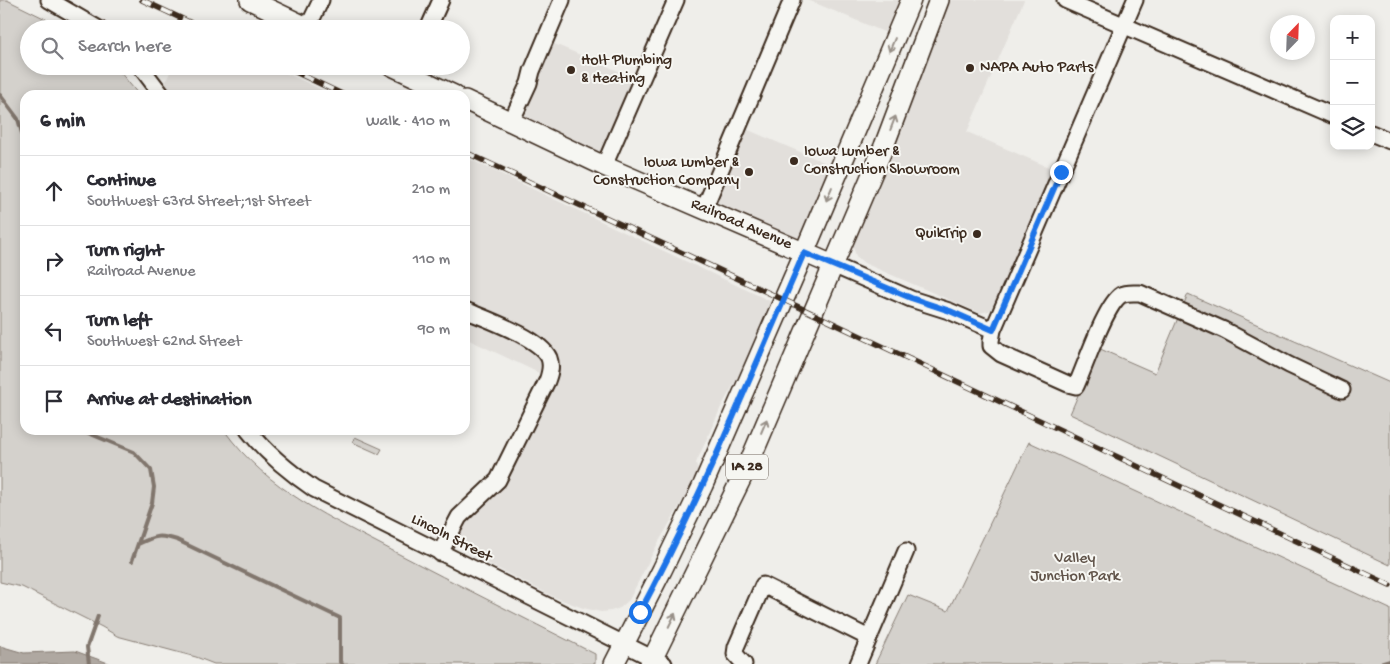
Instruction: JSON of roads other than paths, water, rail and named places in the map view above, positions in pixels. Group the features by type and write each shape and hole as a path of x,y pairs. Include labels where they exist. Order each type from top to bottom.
{"main road":[{"path":"250,0 293,20"},
{"name":"IA 28","path":"614,664 703,485 911,0"},
{"name":"IA 28","path":"656,662 749,463 884,146 939,0"},
{"path":"416,75 444,90"},
{"name":"Railroad Avenue","path":"470,102 604,166 833,265"}],"street":[{"path":"49,0 83,20"},
{"path":"313,20 321,0"},
{"path":"432,20 440,0"},
{"path":"511,122 562,0"},
{"path":"604,166 676,0"},
{"path":"704,209 792,0"},
{"path":"1065,0 1330,114"},
{"path":"1135,0 993,330 991,346 994,350 1076,386 1098,333 1114,303 1120,296 1129,293 1140,293 1224,330 1342,390"},
{"path":"147,75 158,90"},
{"path":"1375,135 1390,141"},
{"name":"Railroad Avenue","path":"833,265 993,330"},
{"path":"440,553 459,518 498,480 551,370 550,359 543,348 531,340 470,312"},
{"name":"Lincoln Street","path":"252,435 264,449 314,490 624,644 656,662"},
{"path":"858,664 906,551"},
{"path":"744,664 735,654 736,647 763,585 869,638"}],"waterway":[{"path":"0,95 18,119 20,126"},
{"path":"93,435 134,452 151,470 154,487 152,503 132,561"},
{"path":"138,544 157,537 177,540 340,618 340,662 342,664"},
{"path":"89,664 87,647 98,616"},
{"path":"1380,664 1390,661"}],"railway":[{"path":"142,0 185,20"},
{"path":"302,75 333,90"},
{"path":"470,154 1390,585"}],"place":[{"name":"NAPA Auto Parts","path":"970,68"},
{"name":"Holt Plumbing & Heating","path":"571,70"},
{"name":"Iowa Lumber & Construction Showroom","path":"794,161"},
{"name":"Iowa Lumber & Construction Company","path":"749,172"},
{"name":"QuikTrip","path":"977,234"}],"park label":[{"name":"Valley Junction Park","path":"1075,568"}]}
